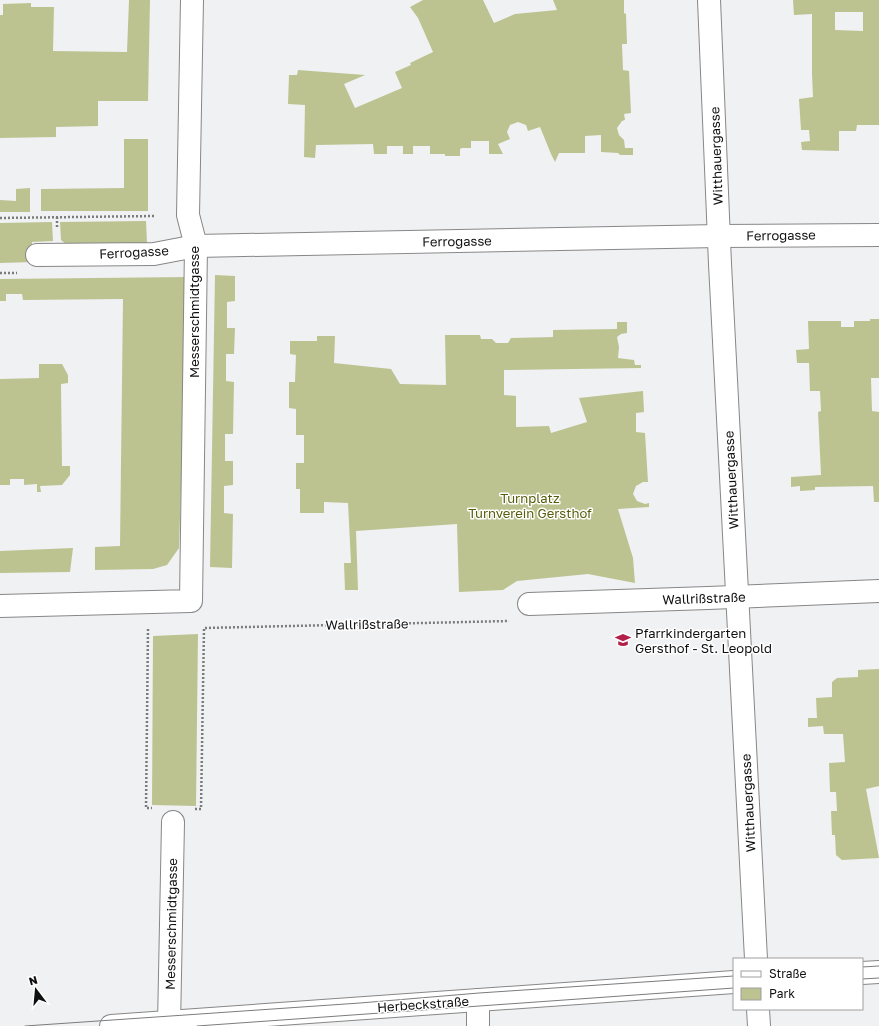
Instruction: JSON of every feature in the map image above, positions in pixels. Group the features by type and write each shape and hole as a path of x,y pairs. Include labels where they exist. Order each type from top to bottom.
{"street":[{"name":"Messerschmidtgasse","path":"0,606 190,601 196,246 188,214 192,0"},
{"name":"Witthauergasse","path":"709,0 719,236 756,958"},
{"name":"Ferrogasse","path":"36,255 154,254 196,246 879,234"},
{"name":"Wallrißstraße","path":"529,604 879,591"},
{"name":"Messerschmidtgasse","path":"169,1024 173,822"},
{"path":"863,973 879,972"},
{"name":"Herbeckstraße","path":"111,1026 169,1024 733,982"},
{"path":"478,1000 478,1026"},
{"path":"758,1010 759,1026"}],"path":[{"path":"0,218 154,216"},
{"name":"Wallrißstraße","path":"202,809 204,628 514,621"},
{"path":"146,808 148,629"}],"green space":[{"path":"129,0 150,0 148,101 98,101 98,126 56,127 56,137 0,138 0,15 3,15 3,4 31,3 31,7 54,7 53,51 127,52"},
{"path":"423,0 483,0 494,23 515,14 557,10 553,0 624,0 627,44 622,44 623,70 629,71 631,113 624,114 625,120 622,121 617,128 619,135 624,140 625,148 633,148 633,155 620,155 618,153 601,152 601,135 585,136 585,153 559,153 555,162 540,127 528,131 526,125 518,122 510,125 507,132 510,139 498,144 503,154 489,154 489,141 471,141 471,148 460,149 460,156 430,154 430,146 413,146 413,154 403,154 403,146 387,146 387,154 374,154 373,144 316,145 315,158 304,157 305,105 288,104 289,75 297,75 298,70 365,75 344,84 355,108 402,88 395,72 411,65 410,63 433,52 418,18 410,7"},
{"path":"793,0 879,0 879,125 857,125 856,131 839,131 839,151 802,150 801,142 810,141 809,130 801,130 799,99 813,97 812,14 794,15","holes":["835,12 863,12 863,31 835,30"]},
{"path":"124,139 148,139 148,211 41,211 41,189 124,188"},
{"path":"30,188 30,212 0,212 0,200 16,201 16,189"},
{"path":"146,221 147,243 66,244 61,240 60,222"},
{"path":"52,222 53,241 32,242 33,262 0,263 0,223"},
{"path":"215,275 235,276 235,301 227,302 227,328 235,328 234,354 226,354 226,381 234,382 233,434 225,434 225,461 233,461 233,485 224,486 224,513 233,514 232,568 210,567"},
{"path":"188,277 179,548 167,565 153,569 95,570 95,547 120,546 123,299 23,300 22,294 6,294 6,301 0,301 0,279"},
{"path":"870,319 879,319 879,378 871,378 872,411 879,412 879,502 874,502 873,486 815,487 815,490 800,491 800,486 791,487 791,477 821,475 818,412 821,411 820,391 810,391 809,363 797,363 796,350 809,349 808,321 841,321 841,327 854,327 854,321 870,321"},
{"name":"Turnplatz Turnverein Gersthof","path":"617,322 627,322 627,333 621,334 617,337 619,347 618,358 634,360 635,365 641,365 641,368 504,370 504,395 516,396 516,427 549,426 551,433 587,422 579,398 643,391 644,412 636,413 636,432 645,433 648,482 643,482 636,486 633,494 637,501 645,504 649,503 649,507 618,509 633,558 635,583 588,574 517,581 503,590 459,592 457,524 356,531 358,590 345,590 344,563 351,563 348,503 324,502 324,513 300,513 300,489 296,489 296,463 304,463 304,435 296,435 296,409 289,408 289,382 295,382 296,355 290,354 290,341 317,341 317,336 335,336 334,363 391,369 400,384 446,385 445,335 480,335 481,339 492,339 496,343 508,343 511,338 553,337 553,330 617,329"},
{"path":"39,364 62,364 68,375 68,383 61,384 62,466 70,466 70,475 62,485 40,486 41,492 37,492 37,484 24,485 24,479 10,479 10,485 0,485 0,379 39,378"},
{"path":"73,548 70,572 0,573 0,551"},
{"path":"198,634 196,806 152,805 153,636"},
{"path":"879,669 879,786 866,789 879,858 842,860 836,855 835,835 832,835 831,811 837,811 836,792 830,792 829,763 845,762 843,734 824,734 823,726 808,727 808,718 817,718 816,698 832,697 832,682 837,678 858,677 858,670"}],"tram line":[{"path":"863,967 879,966"},
{"path":"25,1026 733,976"},
{"path":"863,979 879,978"},
{"path":"197,1026 733,988"}],"place":[{"name":"Pfarrkindergarten Gersthof - St. Leopold","path":"623,640"}]}
